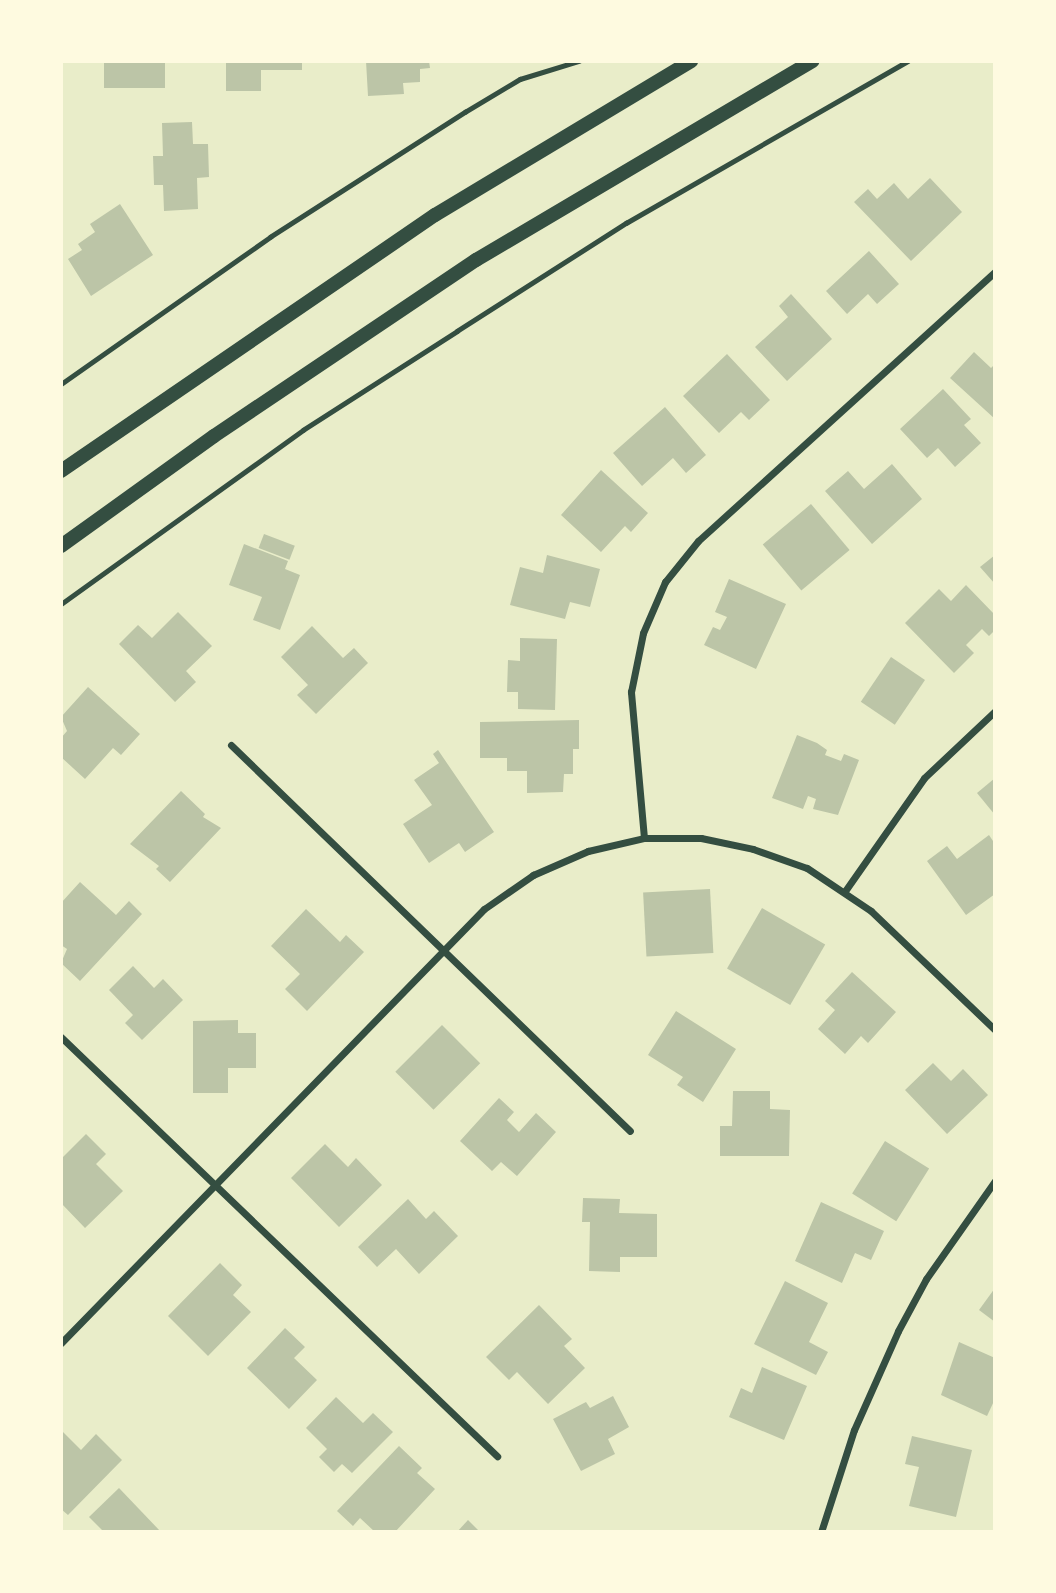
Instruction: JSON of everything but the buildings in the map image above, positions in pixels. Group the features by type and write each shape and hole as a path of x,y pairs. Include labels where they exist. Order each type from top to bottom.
{"main road":[{"path":"61,471 261,330 435,215 691,61"},
{"path":"61,546 214,436 476,260 812,61"}],"street":[{"path":"644,838 631,692 643,633 665,582 698,541 995,272"},
{"path":"845,891 924,778 995,711"},
{"path":"231,745 630,1130"},
{"path":"61,1343 442,949 501,896 533,875 588,851 644,838 701,838 753,849 807,868 845,891 995,1030"},
{"path":"61,1037 497,1456"},
{"path":"821,1532 854,1430 898,1331 926,1279 995,1181"}],"path":[{"path":"61,384 229,265 465,111 520,79 579,61"},
{"path":"61,604 303,430 479,316 626,223 908,61"}]}
